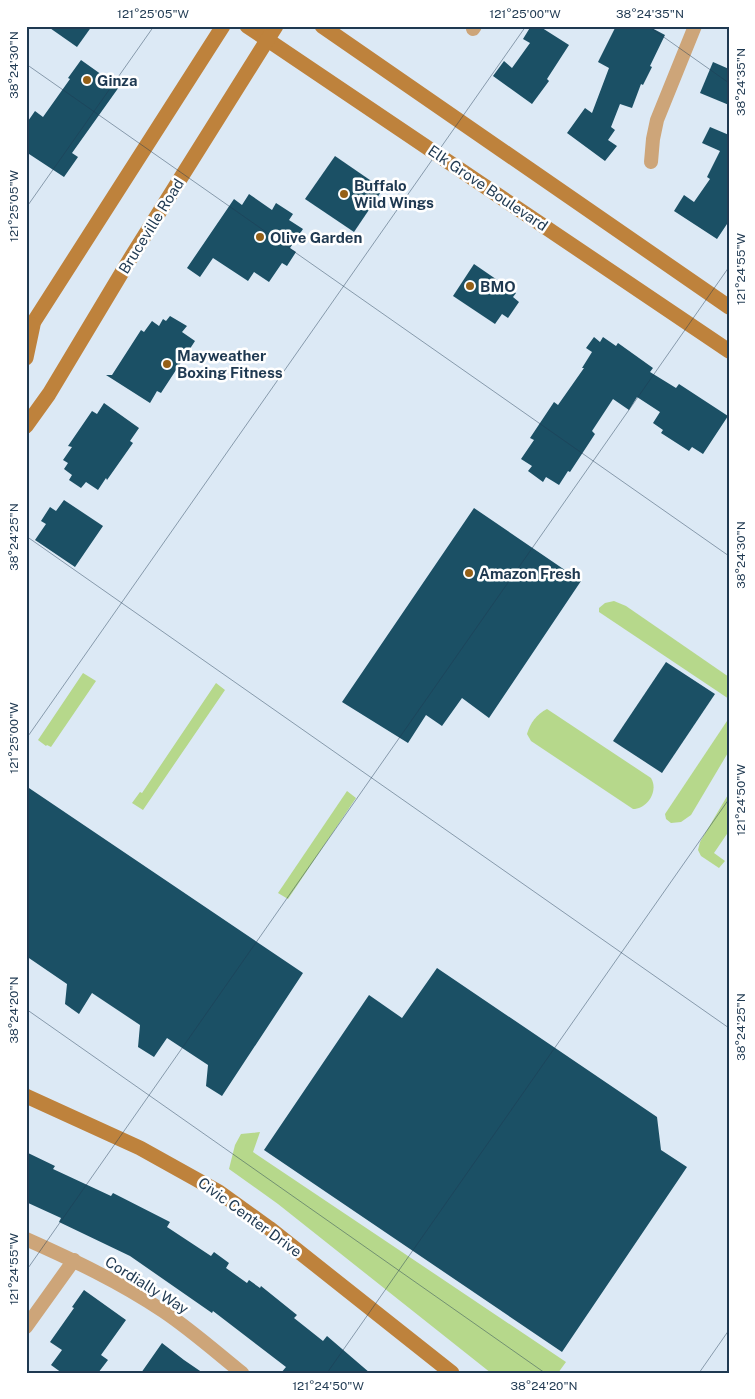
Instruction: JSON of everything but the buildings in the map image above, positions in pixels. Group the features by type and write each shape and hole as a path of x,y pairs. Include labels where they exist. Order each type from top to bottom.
{"main road":[{"path":"26,358 30,328 223,26"},
{"name":"Elk Grove Boulevard","path":"247,26 729,351"},
{"name":"Bruceville Road","path":"26,426 49,394 127,263 276,26"},
{"path":"322,26 729,307"},
{"name":"Civic Center Drive","path":"26,1096 140,1148 219,1192 270,1228 452,1373"}],"street":[{"path":"652,162 653,139 657,120 695,26"},
{"name":"Cordially Way","path":"26,1238 114,1281 163,1311 234,1370"},
{"path":"26,1327 74,1260"}],"green space":[{"path":"614,601 626,606 729,677 729,699 599,612 599,608 605,603"},
{"path":"83,673 96,681 51,747 46,746 38,740"},
{"path":"216,683 225,690 143,810 132,803 140,792 142,793"},
{"path":"547,709 651,778 654,788 653,794 647,803 633,809 531,741 527,734 530,726 537,716"},
{"path":"729,718 729,751 691,815 681,822 671,823 666,819 665,814"},
{"path":"347,791 356,798 288,899 278,893"},
{"path":"729,793 729,831 714,853 725,861 719,868 701,856 698,850 700,842"},
{"path":"260,1132 253,1152 566,1362 558,1373 491,1373 278,1204 229,1169 235,1145 241,1134"}],"place":[{"name":"Ginza","path":"87,80"},
{"name":"Buffalo Wild Wings","path":"344,194"},
{"name":"Olive Garden","path":"260,237"},
{"name":"BMO","path":"470,286"},
{"name":"Mayweather Boxing Fitness","path":"167,364"},
{"name":"Amazon Fresh","path":"469,573"}]}
